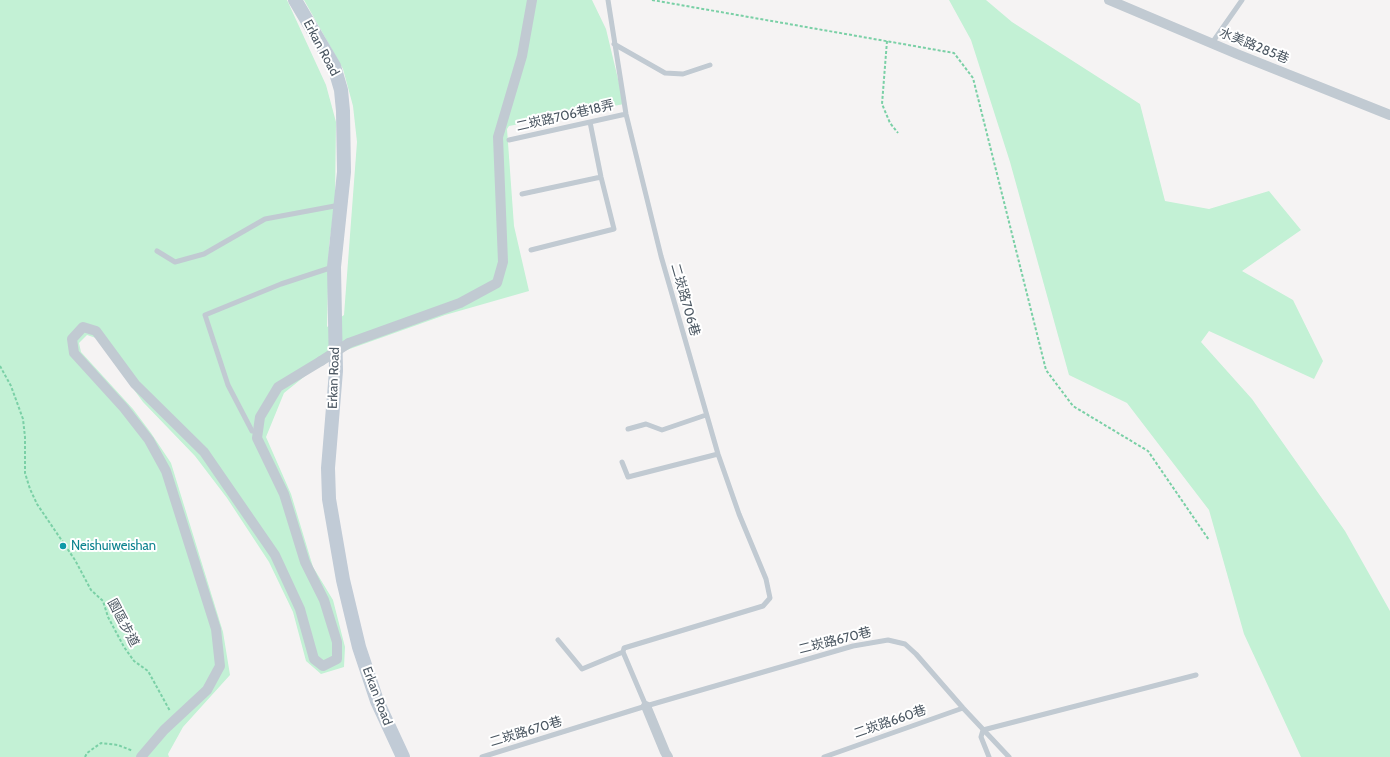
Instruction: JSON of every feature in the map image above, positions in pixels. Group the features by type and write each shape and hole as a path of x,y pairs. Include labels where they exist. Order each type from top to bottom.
{"street":[{"name":"Erkan Road","path":"294,0 334,66 341,90 344,172 334,267 336,371 328,468 329,499 343,580 359,647 377,701 403,757"},
{"path":"141,757 164,730 207,690 220,666 216,629 166,471 149,440 141,429 124,408 74,354 72,339 83,327 96,331 135,384 204,452 275,555 300,609 314,659 323,666 337,659 337,642 324,600 305,562 284,494 257,438 260,417 278,387 349,343 460,304 497,283 503,262 498,137 522,56 532,0"},
{"name":"水美路285巷","path":"1109,0 1390,115"},
{"path":"646,706 668,757"}],"lane":[{"name":"二崁路706巷","path":"608,0 626,114 661,256 718,454 739,514 766,579 770,598 763,606 624,648 623,652"},
{"path":"1212,43 1242,0"},
{"path":"614,44 665,72 683,74 710,65"},
{"name":"二崁路706巷18弄","path":"509,140 626,114"},
{"path":"531,250 614,229 601,177 590,122"},
{"path":"522,194 601,177"},
{"path":"157,251 176,262 204,254 265,219 341,204"},
{"path":"252,431 228,385 205,315 281,284 334,267"},
{"path":"628,429 646,424 662,430 706,415"},
{"path":"622,462 628,477 718,454"},
{"path":"558,640 582,669 623,652 646,706"},
{"name":"二崁路670巷","path":"482,757 646,706 853,646 888,640 904,644 916,654 963,708 1009,757"},
{"path":"989,757 981,737 983,730 1196,675"},
{"name":"二崁路660巷","path":"824,757 963,708"}],"path":[{"path":"652,0 954,53 973,78 1046,370 1073,406 1148,451 1209,540"},
{"path":"887,41 882,104 890,123 898,133"},
{"name":"園區步道","path":"0,366 10,384 23,419 25,437 25,473 33,495 46,519 57,531 75,560 91,590 103,601 108,617 124,647 134,661 148,671 170,712"},
{"path":"84,757 101,743 118,745 133,752 149,748"}],"green space":[{"path":"0,0 287,0 326,85 336,122 335,201 329,246 327,327 344,315 357,142 353,106 343,69 304,0 592,0 606,29 624,104 509,126 507,129 514,226 529,291 445,315 344,351 320,364 284,393 266,437 291,494 313,567 333,600 345,647 344,667 321,674 306,661 293,612 269,562 227,498 195,456 143,402 96,338 87,335 79,343 81,352 133,409 171,463 223,632 230,675 183,727 168,754 169,757 0,757"},
{"path":"949,0 986,0 1012,22 1140,104 1165,201 1209,209 1269,191 1301,230 1242,271 1293,300 1323,361 1314,379 1209,331 1201,342 1252,399 1345,531 1390,611 1390,757 1301,757 1244,634 1209,510 1127,403 1069,375 1010,162 971,40"}],"place":[{"name":"Neishuiweishan","path":"63,546"}]}
